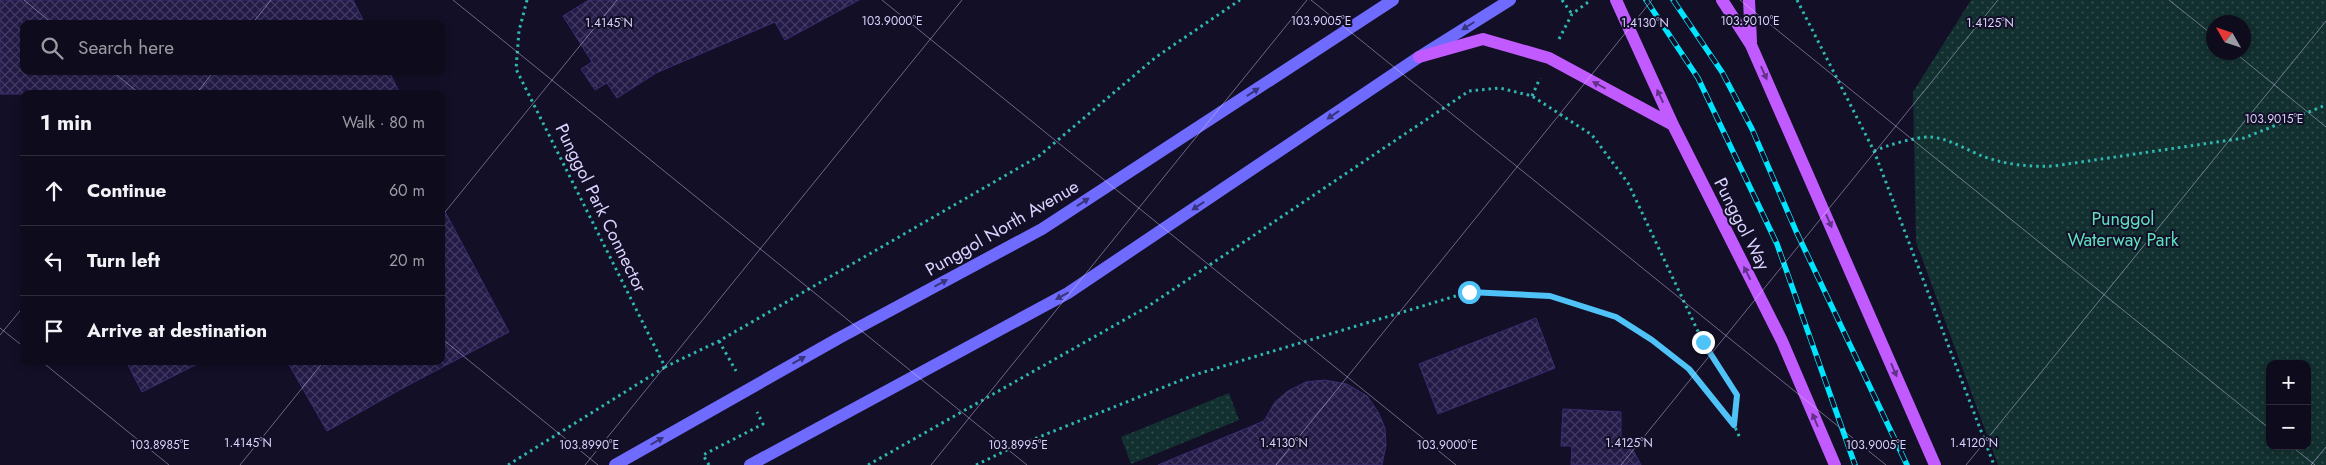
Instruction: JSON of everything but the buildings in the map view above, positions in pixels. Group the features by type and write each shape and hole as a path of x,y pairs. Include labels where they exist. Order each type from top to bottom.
{"main road":[{"path":"1366,18 1377,0"},
{"name":"Punggol North Avenue","path":"615,465 839,338 1042,229 1393,0"},
{"path":"750,465 1068,293 1419,57 1510,0"},
{"name":"Punggol Way","path":"1616,0 1673,125 1782,342 1835,465"},
{"path":"1722,0 1751,45 1935,465"},
{"path":"1749,0 1751,45"},
{"path":"1419,57 1482,39 1549,58 1673,125"}],"path":[{"name":"Punggol Park Connector","path":"527,0 519,31 516,68 665,367"},
{"path":"508,465 665,367 719,340 1039,156 1156,57 1240,0"},
{"path":"1562,0 1572,14 1591,0"},
{"path":"1797,0 1874,151 1994,465"},
{"path":"868,465 1147,306 1469,90 1500,88 1532,96 1592,135 1628,183 1703,342 1737,395 1734,425"},
{"path":"1874,151 1887,146 1931,137 1959,145 1985,157 2024,167 2054,166 2244,138 2326,105"},
{"path":"976,465 1009,449 1194,375 1469,292 1550,296 1616,317 1652,340 1689,369 1734,425 1740,438"}],"green space":[{"name":"Punggol Waterway Park","path":"1971,0 2326,0 2326,465 1998,465 1916,242 1913,92"},
{"path":"1229,393 1239,420 1131,464 1121,437"}],"railway":[{"path":"1646,0 1698,78 1777,244 1855,465"},
{"path":"1673,0 1722,72 1752,129 1796,231 1907,465"}],"route":[{"path":"1469,292 1550,296 1616,317 1652,340 1689,369 1734,425 1737,395 1703,342"}]}
